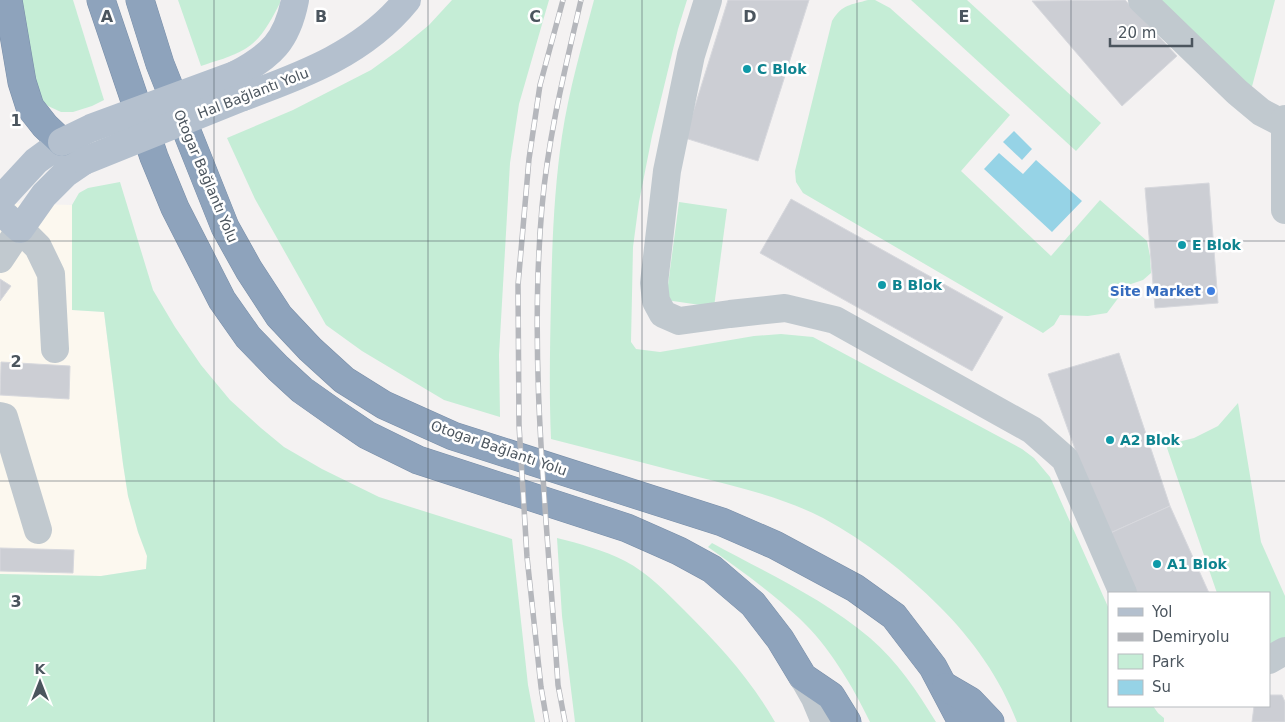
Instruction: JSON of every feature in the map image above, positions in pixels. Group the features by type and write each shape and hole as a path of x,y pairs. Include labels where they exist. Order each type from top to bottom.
{"highway":[{"path":"8,0 22,82 30,107 45,126 62,142"},
{"path":"101,0 154,157 174,208 200,259 222,300 248,337 302,390 368,435 418,460 627,528 679,551 712,569 753,604 780,639 803,677 831,696 848,722"},
{"name":"Otogar Bağlantı Yolu","path":"140,0 160,64 225,226 249,270 279,316 310,349 344,380 384,405 453,436 705,516 774,545 855,588 894,616 933,667 962,722"},
{"path":"944,687 970,701 990,722"}],"main road":[{"name":"Hal Bağlantı Yolu","path":"10,220 44,195 65,174 84,160 239,86 281,39 292,17 295,0"},
{"name":"Hal Bağlantı Yolu","path":"0,200 36,160 62,142 91,128 239,86 292,79 347,52 396,14 407,0"},
{"path":"62,142 84,160"}],"street":[{"path":"708,0 690,55 667,171 654,283 656,301 663,314 679,321 785,308 835,320 1032,430 1065,459 1122,592"},
{"path":"1142,0 1261,112 1284,121 1285,210"},
{"path":"0,259 10,220 38,247 51,274 55,349"},
{"path":"0,416 4,417 38,530"},
{"path":"1270,660 1285,652"},
{"path":"803,677 816,698 825,722"}],"shaded area":[{"path":"0,203 72,205 72,310 104,312 128,496 147,556 146,569 101,576 0,574"}],"green space":[{"path":"22,0 73,0 104,100 73,112 61,112 48,106 39,97 30,82"},
{"path":"178,0 280,0 280,3 266,29 251,45 235,54 201,66"},
{"path":"452,0 549,0 519,104 510,163 499,355 500,417 444,400 362,351 326,325 255,199 227,138 293,110 371,70 429,25"},
{"path":"594,0 687,0 652,136 639,202 633,247 631,342 636,349 660,352 754,336 781,334 813,337 1022,449 1034,458 1050,477 1108,607 1108,707 1154,707 1164,718 1164,722 1017,722 994,675 964,633 927,594 899,570 870,547 839,527 791,504 758,493 551,439 551,279 554,218 562,136 576,68"},
{"path":"868,0 875,0 890,8 1010,115 961,171 1051,256 1100,200 1147,241 1151,273 1143,280 1128,285 1107,313 1088,316 1060,315 1054,325 1043,333 803,193 796,182 795,171 832,21 843,8"},
{"path":"911,0 967,0 1101,123 1076,151"},
{"path":"1155,0 1275,0 1250,94"},
{"path":"120,182 153,290 201,365 230,400 284,447 322,469 379,497 512,539 528,685 535,722 0,722 0,574 101,576 146,569 147,556 128,496 104,312 72,310 72,205 79,193 88,188"},
{"path":"679,202 727,209 714,307 666,300"},
{"path":"1238,403 1261,542 1285,596 1285,640 1270,648 1270,592 1217,592 1166,445 1194,438 1218,426"},
{"path":"557,538 617,557 649,577 722,649 755,691 775,722 575,722 562,616"},
{"path":"712,543 773,575 833,610 870,638 889,656 906,677 936,722 870,722 856,694 830,653 810,629 766,590 708,547"}],"water":[{"path":"1014,131 1032,149 1022,160 1003,142"},
{"path":"999,153 1023,174 1036,160 1082,201 1052,232 984,169"}],"building":[{"name":"C Blok","path":"728,0 809,0 758,161 685,138"},
{"path":"1125,0 1177,56 1122,106 1032,1"},
{"name":"E Blok","path":"1209,183 1218,303 1155,308 1145,188"},
{"name":"B Blok","path":"791,199 1003,317 972,371 760,253"},
{"path":"0,279 11,286 0,301"},
{"name":"A2 Blok","path":"1119,353 1170,506 1106,535 1048,374"},
{"path":"1,362 70,366 69,399 0,395"},
{"name":"A1 Blok","path":"1170,506 1209,592 1132,592 1106,535"},
{"path":"0,548 74,550 73,573 0,571"},
{"path":"1270,695 1282,695 1285,702 1285,722 1252,722 1254,707 1270,707"}],"railway":[{"path":"547,722 541,687 527,557 519,425 518,285 529,159 540,85 563,0"},
{"path":"565,722 558,685 541,446 537,327 538,267 548,155 581,0"}],"place":[{"name":"C Blok","path":"747,69"},
{"name":"E Blok","path":"1182,245"},
{"name":"B Blok","path":"882,285"},
{"name":"Site Market","path":"1211,291"},
{"name":"A2 Blok","path":"1110,440"},
{"name":"A1 Blok","path":"1157,564"}]}
